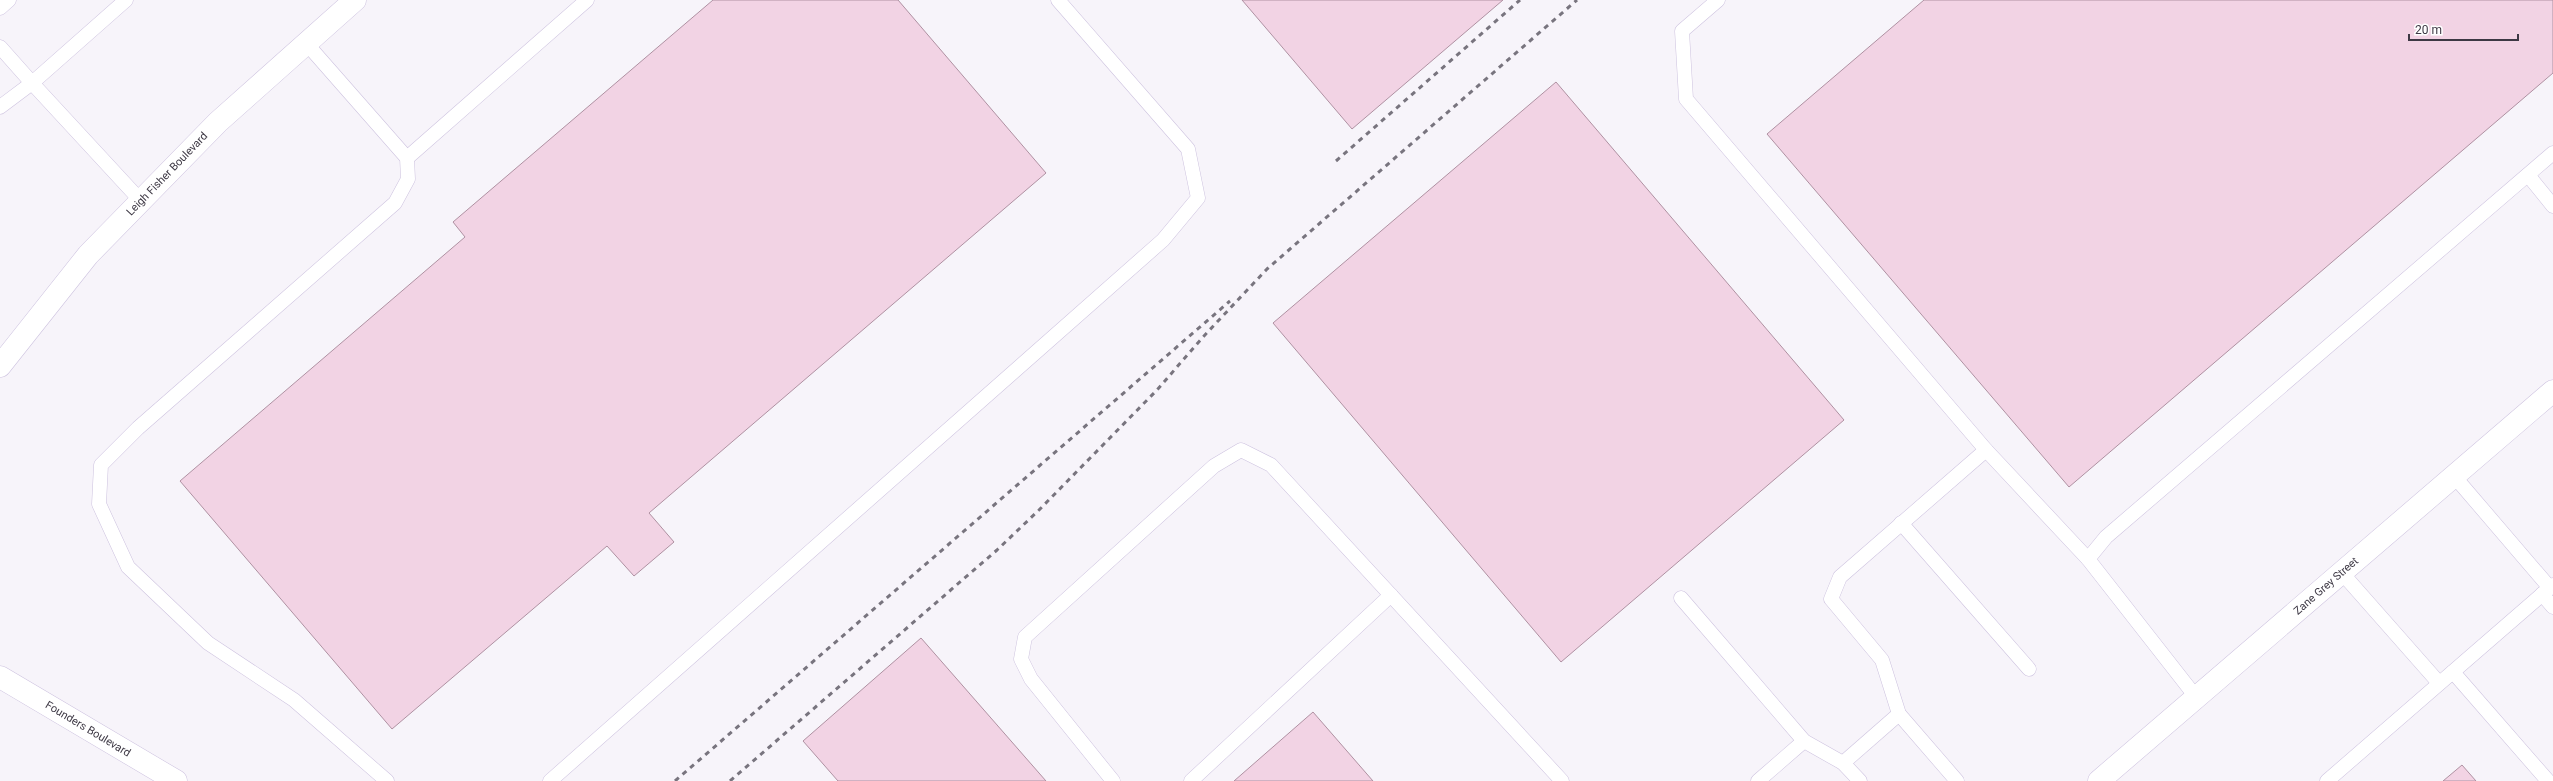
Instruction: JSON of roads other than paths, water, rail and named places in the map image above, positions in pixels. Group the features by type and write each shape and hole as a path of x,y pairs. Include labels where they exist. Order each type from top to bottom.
{"street":[{"name":"Leigh Fisher Boulevard","path":"0,366 88,255 218,122 355,0"},
{"name":"Zane Grey Street","path":"2099,781 2553,391"},
{"name":"Founders Boulevard","path":"0,677 176,781"}],"lane":[{"path":"0,8 9,0"},
{"path":"0,107 32,83 126,0"},
{"path":"407,158 586,0"},
{"path":"550,781 1163,240 1198,198 1188,149 1058,0"},
{"path":"1718,0 1682,31 1686,99 1986,450 2088,559 2196,697"},
{"path":"306,43 407,158 408,179 394,203 138,428 101,465 99,504 128,567 208,643 294,700 387,781"},
{"path":"0,47 141,201"},
{"path":"2088,559 2106,537 2553,153"},
{"path":"2528,175 2553,206"},
{"path":"1113,781 1031,679 1021,659 1025,637 1214,466 1241,450 1272,465 1562,781"},
{"path":"1957,781 1899,714 1882,660 1831,599 1840,576 1986,450"},
{"path":"2454,476 2548,589 2553,607"},
{"path":"1901,523 2029,669"},
{"path":"2342,573 2440,683"},
{"path":"2327,781 2548,589"},
{"path":"1191,781 1391,595"},
{"path":"1681,598 1804,741 1843,762 1860,781"},
{"path":"2453,672 2548,781"},
{"path":"1843,762 1899,714"},
{"path":"1758,781 1804,741"}],"railway":[{"path":"1336,161 1520,0"},
{"path":"730,781 997,550 1039,510 1157,390 1203,337 1267,269 1577,0"},
{"path":"675,781 1230,301"}]}
